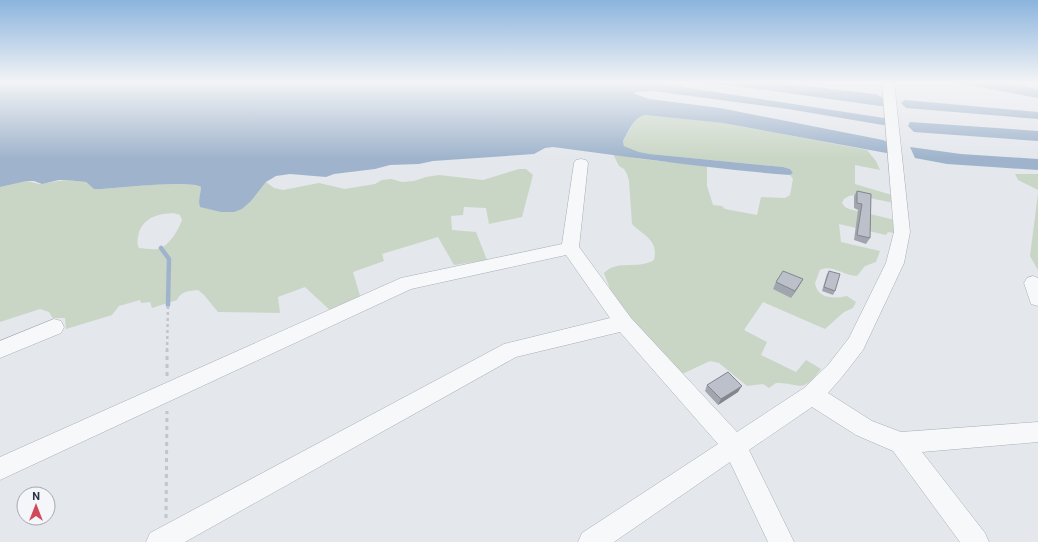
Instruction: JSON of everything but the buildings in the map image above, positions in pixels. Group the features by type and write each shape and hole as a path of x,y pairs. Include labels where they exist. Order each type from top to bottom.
{"street":[{"path":"603,538 812,395 835,371 856,344 895,263 902,232 890,107"},
{"path":"581,164 570,248 624,323 735,447 781,542"},
{"path":"0,469 407,283 570,248"},
{"path":"164,541 511,350 624,323"},
{"path":"0,350 54,327"},
{"path":"812,395 864,428 901,443 1038,432"},
{"path":"901,443 976,542"}],"path":[{"path":"164,541 168,305"}],"green space":[{"path":"640,115 655,115 723,123 867,150 876,161 880,170 855,165 855,184 895,196 894,203 855,195 844,199 842,203 849,209 899,221 899,234 888,232 886,235 839,224 841,242 880,251 876,262 865,266 857,276 829,268 820,270 815,283 819,292 827,297 847,296 856,302 853,308 844,312 825,329 763,302 744,330 767,342 761,355 796,372 806,360 821,369 805,385 801,386 776,383 769,388 763,384 747,386 719,363 710,361 678,376 621,318 604,273 615,266 648,263 654,260 655,253 649,239 632,224 629,181 627,174 624,169 619,166 613,154 641,159 707,166 707,186 713,205 722,206 725,209 757,215 761,197 785,198 790,195 793,179 790,175 793,173 790,169 783,167 650,154 639,152 624,146 623,141"},
{"path":"519,169 526,169 533,175 522,217 489,224 486,208 464,207 463,215 451,216 452,230 476,232 487,260 454,265 438,237 382,254 384,261 353,272 361,299 333,313 305,287 278,297 280,313 218,312 198,290 186,292 177,300 152,308 150,302 141,303 140,300 119,306 112,315 66,329 65,318 53,318 49,312 40,309 0,322 0,187 27,181 39,184 66,180 86,182 94,189 182,184 201,187 200,194 251,201 266,182 274,188 283,190 319,183 345,189 375,184 382,180 391,179 402,182 414,181 439,175 483,180","holes":["167,213 180,215 182,220 179,228 171,240 164,246 156,249 139,248 137,242 139,232 148,220 157,215"]},
{"path":"1015,174 1038,174 1038,190 1018,180"},
{"path":"1038,193 1038,270 1030,256"}],"water":[{"path":"0,107 714,107 883,140 890,143 892,154 723,123 646,115 638,118 632,125 623,141 624,146 639,152 650,154 783,167 790,169 793,173 790,175 731,170 553,147 545,148 534,154 433,161 419,164 390,165 375,169 334,174 326,177 290,174 276,176 266,182 251,201 242,209 234,212 221,212 200,207 199,202 201,187 194,185 168,184 94,189 86,182 59,180 42,184 34,181 27,181 0,187"},
{"path":"775,107 815,107 884,118 889,120 889,126"},
{"path":"986,107 1038,112 1038,119 906,108"},
{"path":"910,122 1038,131 1038,141 914,132 908,126"},
{"path":"910,147 961,154 1038,159 1038,170 947,164 915,158"}],"waterway":[{"path":"161,248 169,259 168,305"}]}
